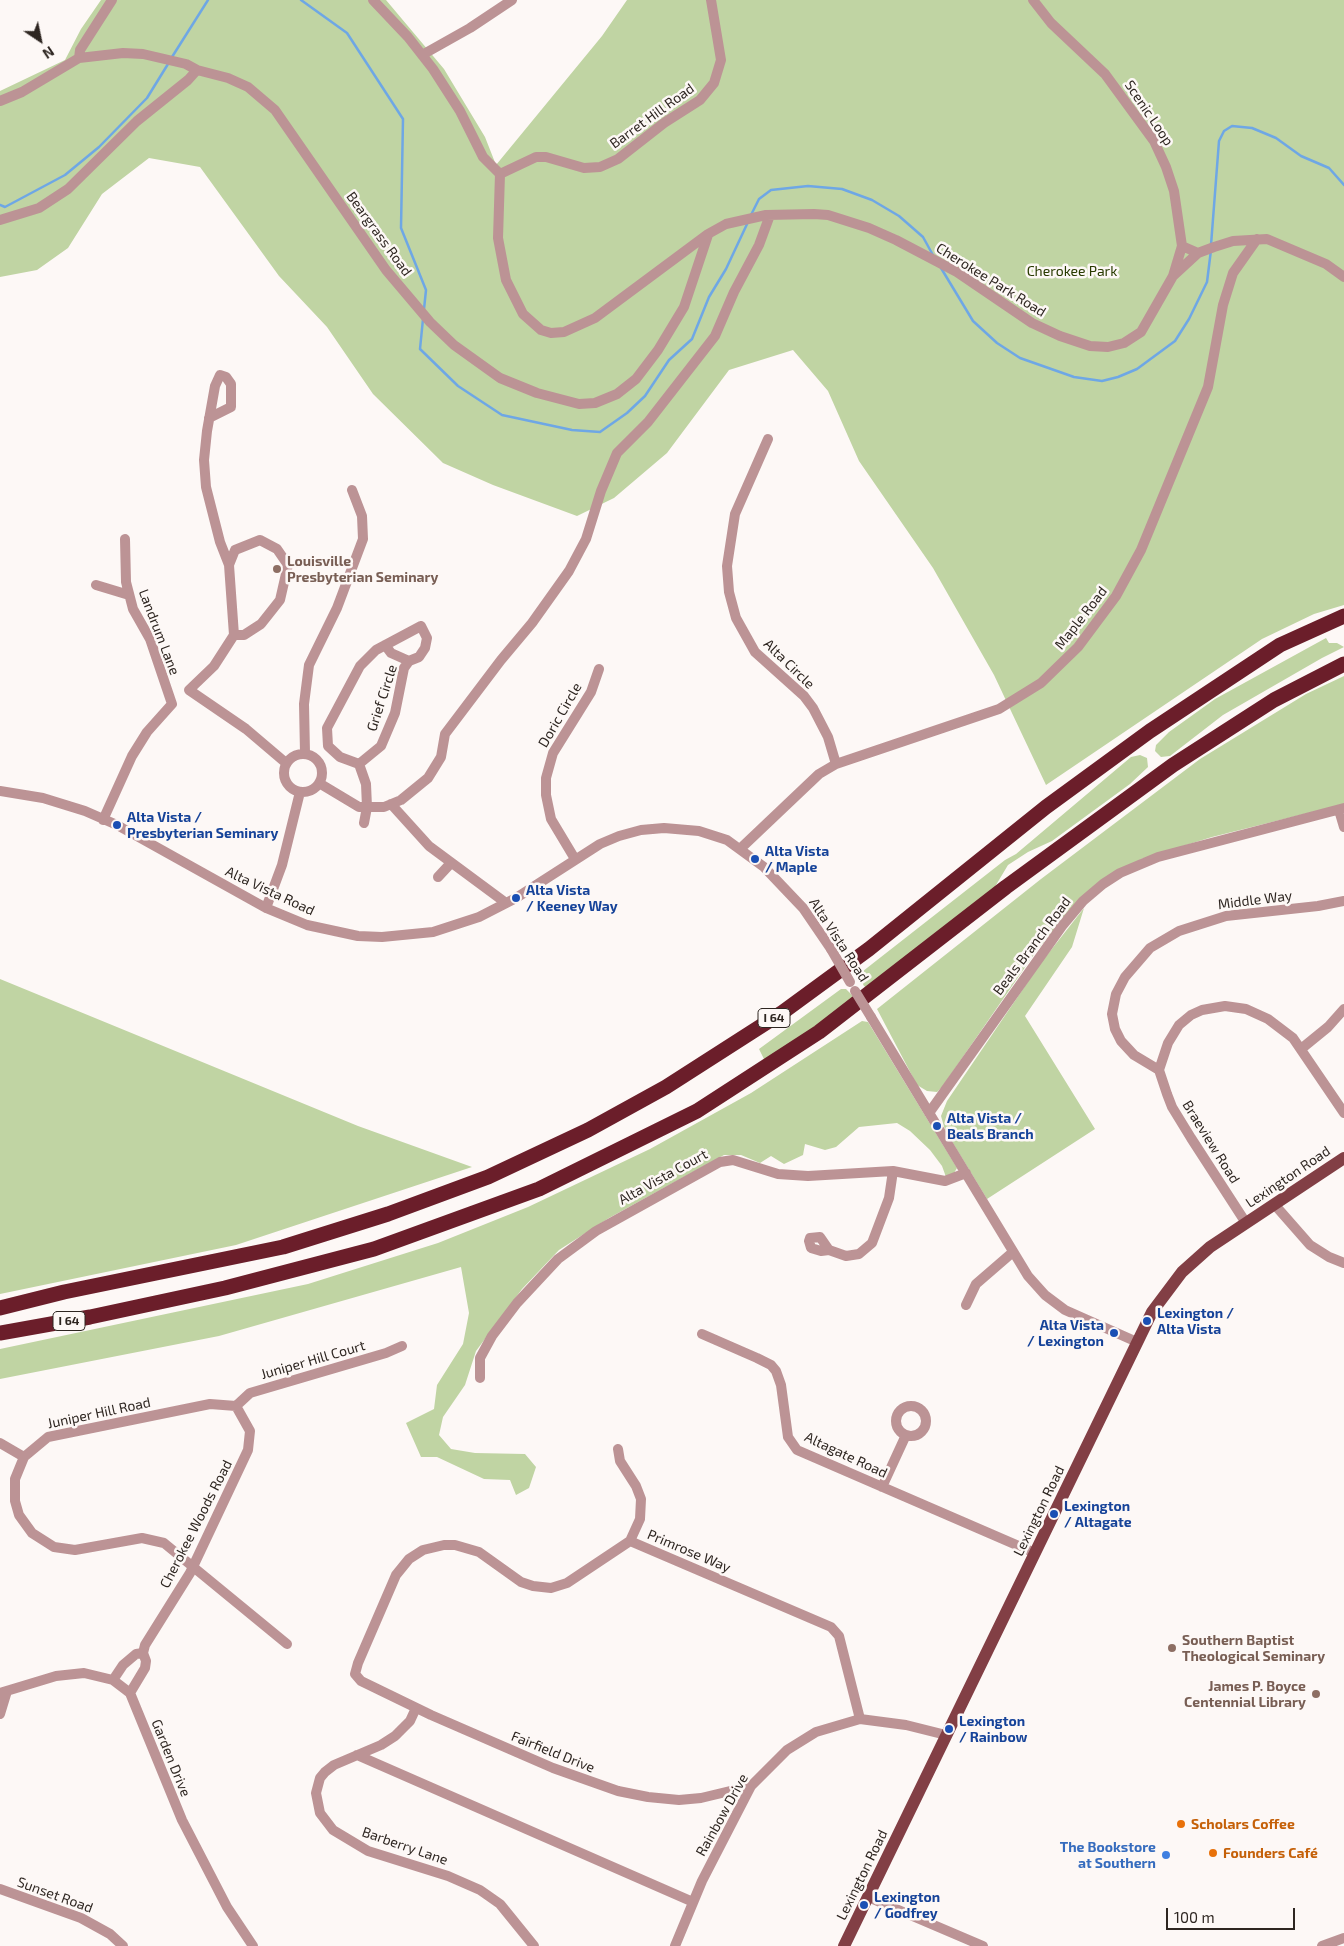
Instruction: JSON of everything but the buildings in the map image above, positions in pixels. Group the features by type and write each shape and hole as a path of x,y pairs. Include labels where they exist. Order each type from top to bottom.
{"highway":[{"name":"I 64","path":"0,1308 64,1292 283,1247 388,1214 488,1178 588,1130 666,1087 783,1012 876,943 1046,807 1150,730 1280,645 1344,616"},
{"name":"I 64","path":"0,1333 225,1288 374,1249 539,1190 697,1111 819,1032 1014,881 1173,765 1274,700 1344,664"}],"main road":[{"name":"Lexington Road","path":"844,1946 1152,1312 1169,1287 1186,1268 1210,1247 1344,1158"}],"street":[{"path":"0,101 22,92 79,58 80,50 112,0"},
{"path":"373,0 422,55 460,111 483,157 500,174 498,238 506,280 522,314 536,327 547,332 564,332 595,318 708,234"},
{"path":"422,55 470,28 512,0"},
{"name":"Barret Hill Road","path":"500,174 536,157 546,157 584,168 600,166 618,159 664,123 700,100 714,83 721,60 711,0"},
{"name":"Scenic Loop","path":"1033,0 1052,23 1105,74 1154,141 1174,191 1182,246"},
{"name":"Beargrass Road","path":"79,58 123,53 159,58 186,64 197,70 228,78 248,87 275,110 386,270 430,322 454,345 500,378 573,403 603,400 617,394 636,379 658,350 684,307 708,234"},
{"path":"0,220 39,208 68,189 137,121 188,80 197,70"},
{"path":"319,783 359,806 384,807 401,800 428,778 441,757 445,734 501,660 532,623 569,571 586,539 601,491 617,453 648,422 714,336 734,292 759,245 768,215"},
{"name":"Cherokee Park Road","path":"708,234 736,220 768,215 828,215 869,228 957,272 1040,326 1077,342 1090,346 1108,347 1124,343 1141,332 1173,276 1182,246"},
{"path":"1182,246 1198,253 1221,244 1267,239 1279,242 1326,264 1344,277"},
{"name":"Maple Road","path":"740,848 799,790 819,774 836,764 966,720 1018,699 1055,671 1096,626 1116,596 1141,550 1208,387 1223,305 1230,281 1239,262 1257,240"},
{"name":"Cherokee Park Road","path":"1173,276 1198,253"},
{"path":"209,418 204,460 206,487 220,542 229,565 234,635 214,666 189,690 246,730 286,763"},
{"name":"Alta Circle","path":"768,439 735,514 727,566 729,592 736,618 755,652 804,696 813,708 828,738 836,764"},
{"path":"305,753 304,708 309,666 337,608 363,539 362,516 352,490"},
{"name":"Landrum Lane","path":"103,820 132,756 147,732 172,704 150,639 133,609 126,582 125,539"},
{"path":"229,565 235,550 260,540 277,549 288,565 280,600 262,624 244,635 234,635"},
{"path":"96,584 130,595"},
{"name":"Grief Circle","path":"421,626 427,638 425,648 419,657 409,661 404,668 395,713 381,746 359,764 340,757 328,746 328,728 360,666 385,645 421,626"},
{"name":"Grief Circle","path":"385,645 391,654 409,661"},
{"name":"Doric Circle","path":"575,859 551,819 547,804 546,778 553,753 591,692 599,668"},
{"path":"305,753 319,762 322,772 319,783 311,790 300,792 290,788 284,779 286,763 294,755 305,753"},
{"path":"359,764 366,784 367,807 364,823"},
{"name":"Alta Vista Road","path":"0,791 67,804 103,820 266,908 294,920 334,932 382,937 433,932 479,917 506,903 575,859 619,836 641,830 664,828 699,831 727,840 759,863 787,890 815,924 1028,1276 1055,1303 1076,1316 1137,1342"},
{"path":"266,908 282,865 300,792"},
{"path":"391,804 429,846 506,903"},
{"path":"1341,809 1344,827"},
{"name":"Beals Branch Road","path":"929,1113 1062,926 1083,901 1103,884 1120,873 1158,857 1341,809"},
{"path":"438,877 451,863"},
{"name":"Middle Way","path":"1159,1070 1134,1055 1121,1042 1115,1029 1112,1014 1116,994 1125,977 1150,948 1179,931 1226,916 1318,906 1344,901"},
{"path":"1159,1070 1168,1043 1178,1025 1191,1015 1208,1008 1234,1007 1254,1012 1275,1023 1301,1049 1344,1113"},
{"path":"1301,1049 1328,1027 1344,1009"},
{"name":"Braeview Road","path":"1159,1070 1172,1107 1246,1223"},
{"name":"Alta Vista Court","path":"480,1378 480,1358 492,1336 517,1303 558,1259 596,1231 720,1162 733,1160 778,1174 808,1176 893,1171 945,1181 966,1173"},
{"path":"829,1250 838,1254 853,1256 864,1251 872,1243 889,1198 893,1171"},
{"path":"1274,1204 1310,1245 1329,1257 1344,1262"},
{"path":"966,1305 976,1284 1013,1252"},
{"name":"Altagate Road","path":"702,1334 757,1358 771,1365 776,1371 781,1385 788,1437 797,1450 1035,1553"},
{"name":"Juniper Hill Court","path":"236,1406 250,1393 386,1353 402,1346"},
{"name":"Juniper Hill Road","path":"236,1406 210,1404 58,1434 43,1439 24,1457 15,1479 15,1501 23,1522 40,1540 54,1547 75,1550 142,1538 153,1539 170,1547 287,1644"},
{"name":"Cherokee Woods Road","path":"130,1693 145,1668 146,1661 143,1653 145,1645 193,1566 250,1445 250,1430 236,1406"},
{"path":"882,1487 906,1435"},
{"path":"0,1443 24,1457"},
{"path":"618,1449 620,1461 636,1486 641,1499 640,1519 630,1541"},
{"name":"Primrose Way","path":"356,1677 358,1663 396,1575 409,1559 422,1550 444,1545 469,1548 491,1558 521,1582 533,1586 551,1588 567,1583 630,1541 831,1627 838,1636 860,1719"},
{"path":"113,1680 124,1665 136,1654 143,1653"},
{"path":"0,1714 4,1692 68,1673 95,1674 113,1680 130,1693"},
{"name":"Fairfield Drive","path":"356,1677 416,1708 552,1768 618,1791 648,1797 680,1800 701,1798 751,1786"},
{"name":"Garden Drive","path":"130,1693 182,1820 227,1907 253,1946"},
{"name":"Barberry Lane","path":"416,1708 410,1721 395,1736 334,1765 320,1778 316,1793 317,1804 328,1825 342,1837 368,1850 448,1876 480,1890 500,1904 534,1946"},
{"name":"Rainbow Drive","path":"675,1946 719,1846 751,1786 766,1769 799,1742 824,1729 860,1719 906,1725 946,1735"},
{"path":"357,1755 693,1902"},
{"name":"Sunset Road","path":"0,1889 89,1922 110,1934 123,1946"},
{"path":"868,1897 983,1946"},
{"path":"1322,1946 1344,1938"}],"green space":[{"name":"Cherokee Park","path":"101,0 386,0 444,69 485,137 496,165 602,36 627,0 1344,0 1344,605 1314,614 1262,639 1046,785 994,675 933,568 859,461 828,391 793,350 729,370 667,453 614,498 577,516 493,485 443,463 373,394 327,327 279,276 200,167 149,158 102,194 68,248 37,270 0,277 0,91 65,60 81,29"},
{"path":"1326,638 1329,643 1337,643 1344,647 1223,715 1170,756 1161,757 1155,751 1156,745 1169,732 1215,699"},
{"path":"1344,676 1344,804 1212,837 1141,859 1069,911 1035,953 942,1087 937,1092 927,1091 917,1085 877,1009 1041,879 1200,759 1306,694"},
{"path":"1140,755 1147,758 1148,767 1130,784 1052,841 1028,852 1008,865 993,890 869,989 864,986 858,975 1005,860 1016,854 1131,757"},
{"path":"1084,908 1072,947 1025,1016 1095,1129 987,1199 945,1130 941,1116 947,1101 1040,964"},
{"path":"0,979 358,1126 472,1167 236,1245 0,1294"},
{"path":"841,989 846,989 852,995 853,1000 765,1061 759,1049"},
{"path":"862,1021 868,1022 957,1168 954,1173 946,1177 942,1166 930,1150 910,1131 897,1123 859,1127 836,1147 825,1150 805,1144 803,1155 784,1164 771,1156 760,1163 741,1155 724,1155 609,1218 559,1250 522,1289 476,1351 465,1385 443,1417 439,1435 451,1449 475,1453 525,1454 536,1467 529,1488 516,1495 510,1480 484,1479 437,1457 421,1457 406,1423 434,1409 437,1385 463,1344 469,1313 461,1267 219,1336 0,1379 0,1349 308,1284 438,1243 528,1207 650,1149 751,1093"}],"waterway":[{"path":"172,57 208,0"},
{"path":"301,0 347,33 403,119 401,228 426,290 424,309"},
{"path":"0,205 5,207 65,175 99,147 147,98 168,64"},
{"path":"1211,245 1219,141 1224,131 1232,126 1252,128 1276,138 1301,156 1329,168 1344,185"},
{"path":"751,215 759,199 771,190 808,186 842,189 872,200 899,216 923,237 934,257"},
{"path":"423,319 420,349 458,386 502,415 572,430 600,432 627,413 645,396 669,360 692,339 709,297 726,269 748,222"},
{"path":"941,268 973,321 997,343 1020,358 1074,377 1102,381 1137,369 1175,341 1189,319 1207,282 1211,250"}],"place":[{"name":"Louisville Presbyterian Seminary","path":"277,569"},
{"name":"Alta Vista / Presbyterian Seminary","path":"117,825"},
{"name":"Alta Vista / Maple","path":"755,859"},
{"name":"Alta Vista / Keeney Way","path":"516,898"},
{"name":"Alta Vista / Beals Branch","path":"937,1126"},
{"name":"Lexington / Alta Vista","path":"1147,1321"},
{"name":"Alta Vista / Lexington","path":"1114,1333"},
{"name":"Lexington / Altagate","path":"1054,1514"},
{"name":"Southern Baptist Theological Seminary","path":"1172,1648"},
{"name":"James P. Boyce Centennial Library","path":"1316,1694"},
{"name":"Lexington / Rainbow","path":"949,1729"},
{"name":"Scholars Coffee","path":"1181,1824"},
{"name":"Founders Café","path":"1213,1853"},
{"name":"The Bookstore at Southern","path":"1166,1855"},
{"name":"Lexington / Godfrey","path":"864,1905"}]}
